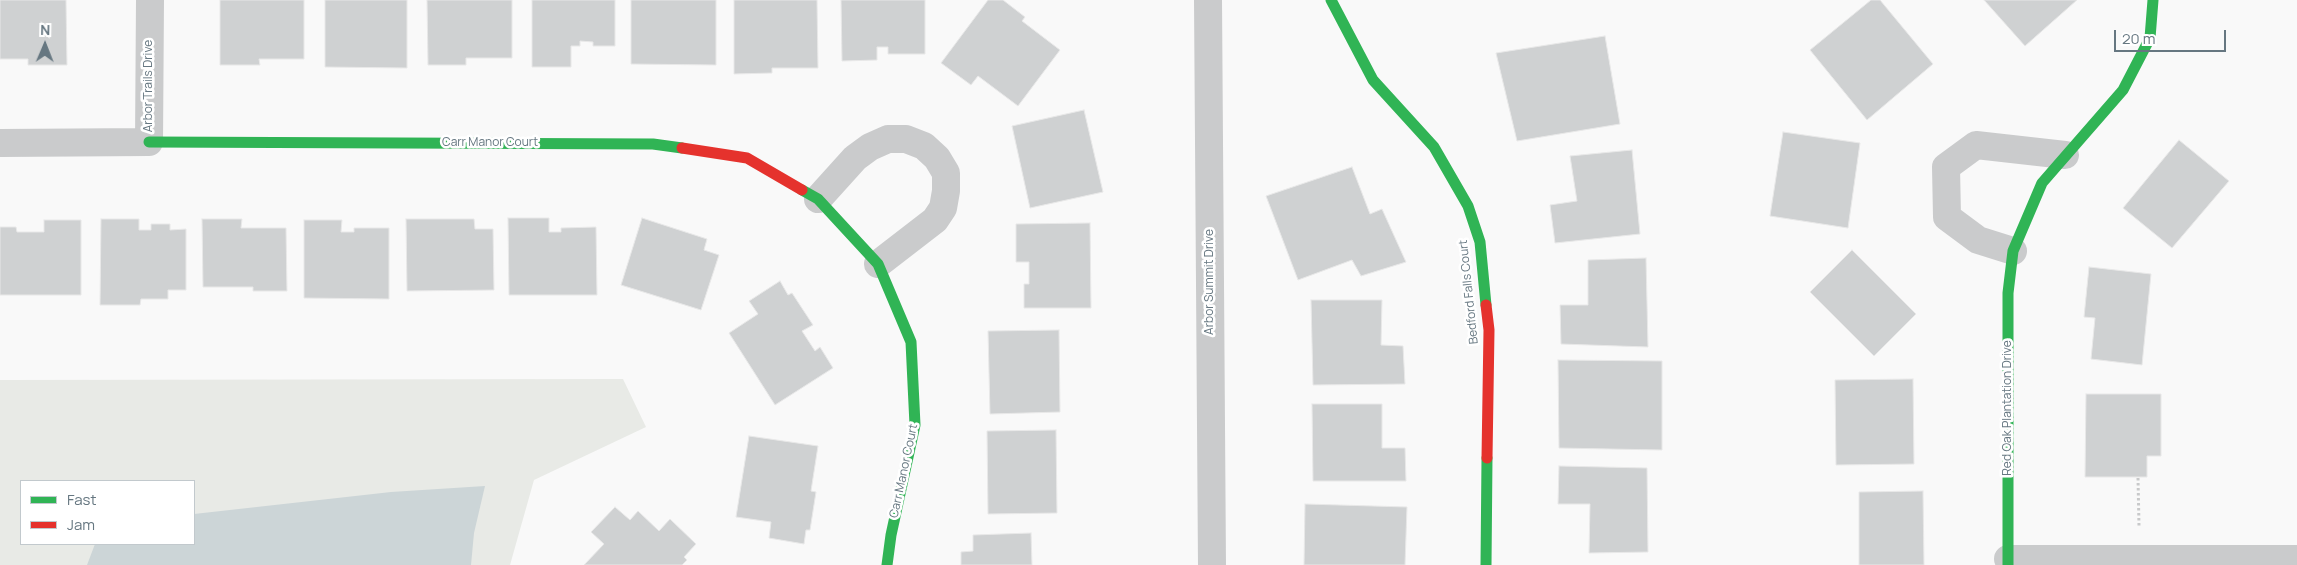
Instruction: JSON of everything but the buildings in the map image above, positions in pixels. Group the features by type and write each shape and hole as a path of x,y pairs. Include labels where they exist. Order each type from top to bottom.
{"street":[{"name":"Arbor Trails Drive","path":"0,143 149,142 150,0"},
{"name":"Arbor Summit Drive","path":"1208,0 1212,565"},
{"name":"Bedford Falls Court","path":"1331,0 1373,80 1434,147 1468,206 1480,242 1489,330 1486,565"},
{"name":"Red Oak Plantation Drive","path":"2008,562 2008,293 2013,250 2042,183 2123,90 2150,38 2153,0"},
{"path":"818,199 855,158 870,147 888,139 906,138 924,146 937,158 946,173 946,192 943,208 935,220 878,264"},
{"name":"Carr Manor Court","path":"149,142 653,144 747,158 818,199 878,264 911,342 916,425 891,535 887,565"},
{"path":"2013,250 1978,240 1947,217 1946,167 1976,145 2065,155"},
{"path":"2008,562 2138,559 2297,559"}],"path":[{"path":"2138,478 2138,559"}],"shaded area":[{"path":"623,379 646,427 534,480 510,565 0,565 0,380"},
{"path":"485,486 474,533 471,565 87,565 95,545 195,545 195,514 391,492"}],"traffic: fast":[{"path":"1331,0 1373,80 1434,147 1468,206 1480,242 1486,305"},
{"path":"2008,565 2008,293 2013,251 2042,183 2123,90 2150,38 2153,0"},
{"path":"149,142 653,144 682,148"},
{"path":"802,190 818,199 878,264 911,342 915,425 891,535 887,565"},
{"path":"1486,565 1487,458"}],"traffic: jam":[{"path":"682,148 747,158 802,190"},
{"path":"1486,305 1489,330 1487,458"}]}
